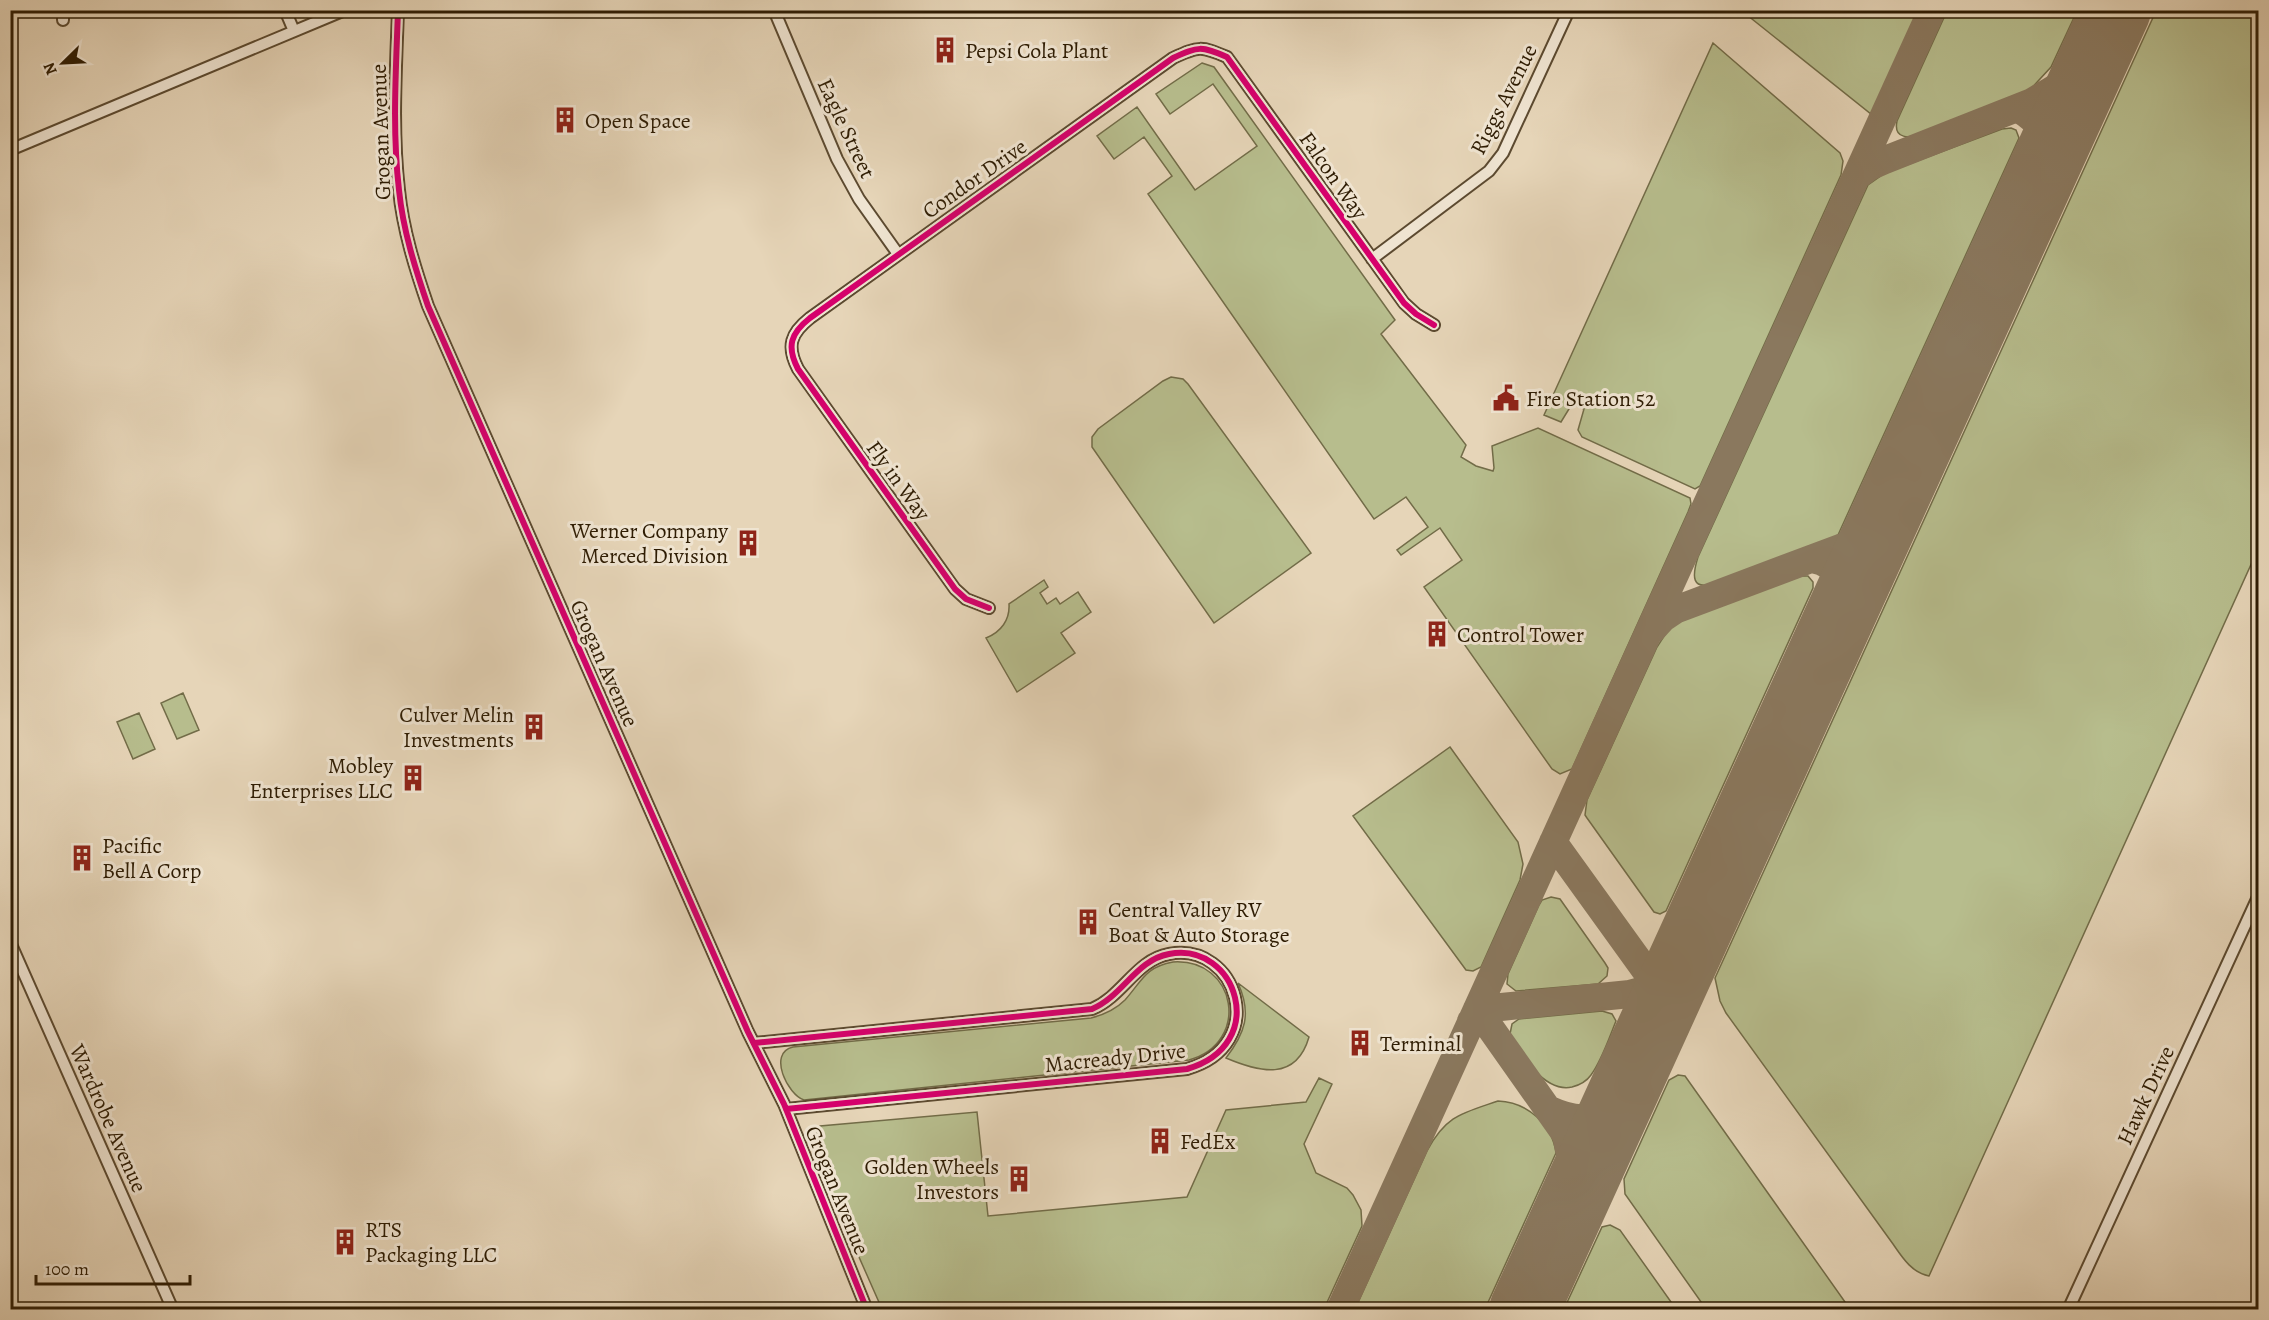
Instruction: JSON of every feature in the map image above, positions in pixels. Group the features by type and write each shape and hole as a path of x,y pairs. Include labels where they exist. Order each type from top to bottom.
{"street":[{"path":"285,10 294,31"},
{"path":"10,150 345,10"},
{"name":"Grogan Avenue","path":"398,10 395,144 401,204 408,244 418,278 437,327 754,1043 786,1109 867,1310"},
{"name":"Eagle Street","path":"774,10 837,159 859,199 898,254"},
{"name":"Riggs Avenue","path":"1372,259 1489,171 1503,153 1569,10"},
{"name":"Condor Drive","path":"793,360 791,341 797,328 1173,58 1191,50 1205,48"},
{"name":"Falcon Way","path":"1205,48 1227,57 1404,303 1434,325"},
{"name":"Fly in Way","path":"793,360 955,589 966,598 989,608"},
{"name":"Hawk Drive","path":"2068,1310 2259,897"},
{"name":"Wardrobe Avenue","path":"10,942 172,1310"},
{"name":"Macready Drive","path":"754,1043 1092,1009 1112,998 1149,961 1169,954 1190,954 1210,961 1226,978 1235,994 1238,1012 1231,1038 1213,1058 1187,1069 786,1109"}],"green space":[{"path":"1742,11 1918,11 1871,114"},
{"path":"1947,11 2077,11 2051,67 2028,92 1922,134 1900,135 1896,127 1897,121"},
{"path":"2156,11 2258,11 2258,549 1929,1276 1917,1272 1904,1259 1726,1013 1720,1001 1715,978"},
{"path":"1713,43 1840,153 1843,161 1841,175 1700,486 1695,489 1582,437 1578,430 1584,409 1572,404 1561,422 1544,415"},
{"path":"1202,63 1214,67 1395,320 1381,334 1466,445 1461,457 1476,466 1493,471 1492,446 1538,428 1690,498 1691,504 1688,512 1572,769 1560,774 1552,769 1424,587 1462,560 1440,528 1401,555 1397,550 1428,527 1406,497 1374,519 1148,194 1172,176 1144,137 1114,159 1097,136 1137,107 1195,190 1257,146 1213,84 1170,114 1156,94"},
{"path":"2002,129 2016,130 2019,138 1838,535 1715,583 1701,585 1697,583 1694,576 1698,557 1868,185 1885,173"},
{"path":"1171,377 1183,379 1188,384 1311,553 1214,623 1092,447 1092,437 1098,429"},
{"path":"1801,576 1808,576 1813,582 1813,588 1666,911 1660,914 1654,912 1585,815 1587,800 1657,647 1668,630 1680,620"},
{"path":"1044,580 1048,587 1040,593 1047,604 1056,598 1060,604 1078,592 1091,612 1061,633 1075,653 1017,692 986,638 1004,625 1009,604"},
{"path":"183,693 199,730 177,739 161,703"},
{"path":"139,713 155,749 133,759 117,722"},
{"path":"1450,747 1518,842 1523,864 1520,880 1481,967 1473,971 1466,970 1353,816"},
{"path":"1551,897 1560,899 1605,963 1608,968 1607,976 1598,984 1516,991 1507,984 1508,974 1539,905 1542,900"},
{"path":"1173,962 1195,964 1211,973 1223,987 1228,1003 1228,1020 1222,1037 1209,1051 1189,1060 804,1100 792,1090 783,1074 782,1057 785,1051 793,1047 1096,1017 1125,1000 1150,971"},
{"path":"1238,983 1309,1037 1303,1051 1286,1067 1275,1070 1263,1069 1226,1058 1238,1040 1244,1023 1245,1004"},
{"path":"1602,1011 1612,1014 1616,1021 1608,1042 1599,1063 1589,1077 1583,1083 1572,1087 1552,1084 1543,1078 1527,1062 1510,1034 1512,1024 1519,1019"},
{"path":"1678,1075 1685,1076 1850,1309 1706,1309 1625,1194 1624,1179 1669,1080"},
{"path":"1319,1078 1332,1084 1304,1144 1316,1173 1347,1188 1353,1195 1361,1210 1362,1226 1324,1309 882,1309 824,1178 814,1139 820,1126 977,1112 988,1216 1187,1197 1226,1110 1306,1102"},
{"path":"1498,1101 1519,1105 1536,1116 1544,1124 1554,1142 1556,1153 1485,1309 1355,1309 1434,1139 1457,1117"},
{"path":"1610,1225 1620,1230 1676,1309 1564,1309 1602,1227"}],"taxiway":[{"path":"1340,1310 1932,10"},
{"path":"1857,176 1869,167 1885,160 2032,102 2057,87 2083,63 2108,27"},
{"path":"2019,109 2034,120 2043,133 2046,148 2044,167"},
{"path":"1652,630 1663,618 1675,610 1856,542 1877,525 1890,507"},
{"path":"1812,559 1823,562 1837,574 1841,591 1837,621"},
{"path":"1553,842 1646,971 1652,990 1653,1007 1645,1043"},
{"path":"1471,1021 1482,1011 1491,1008 1641,991 1666,977 1679,963 1690,945"},
{"path":"1477,1009 1566,1135 1574,1173 1566,1218"},
{"path":"1550,1110 1571,1117 1590,1117 1606,1110 1622,1094"}],"runway":[{"path":"1524,1310 2116,10"}],"cycle path":[{"path":"398,10 395,122 399,190 410,249 428,306 748,1032 784,1104 867,1310"},
{"path":"989,608 966,599 955,589 798,369 792,353 792,340 798,329 810,318 1173,58 1200,49 1227,57 1404,303 1434,325"},
{"path":"754,1043 1092,1009 1112,996 1147,963 1169,954 1193,954 1212,963 1227,978 1235,998 1236,1019 1229,1039 1213,1057 1187,1069 786,1109"}],"place":[{"name":"Pepsi Cola Plant","path":"945,50"},
{"name":"Open Space","path":"565,120"},
{"name":"Fire Station 52","path":"1506,398"},
{"name":"Werner Company Merced Division","path":"748,543"},
{"name":"Control Tower","path":"1437,634"},
{"name":"Culver Melin Investments","path":"534,727"},
{"name":"Mobley Enterprises LLC","path":"413,778"},
{"name":"Pacific Bell A Corp","path":"82,858"},
{"name":"Central Valley RV Boat & Auto Storage","path":"1088,922"},
{"name":"Terminal","path":"1360,1043"},
{"name":"FedEx","path":"1160,1141"},
{"name":"Golden Wheels Investors","path":"1019,1179"},
{"name":"RTS Packaging LLC","path":"345,1242"}]}
